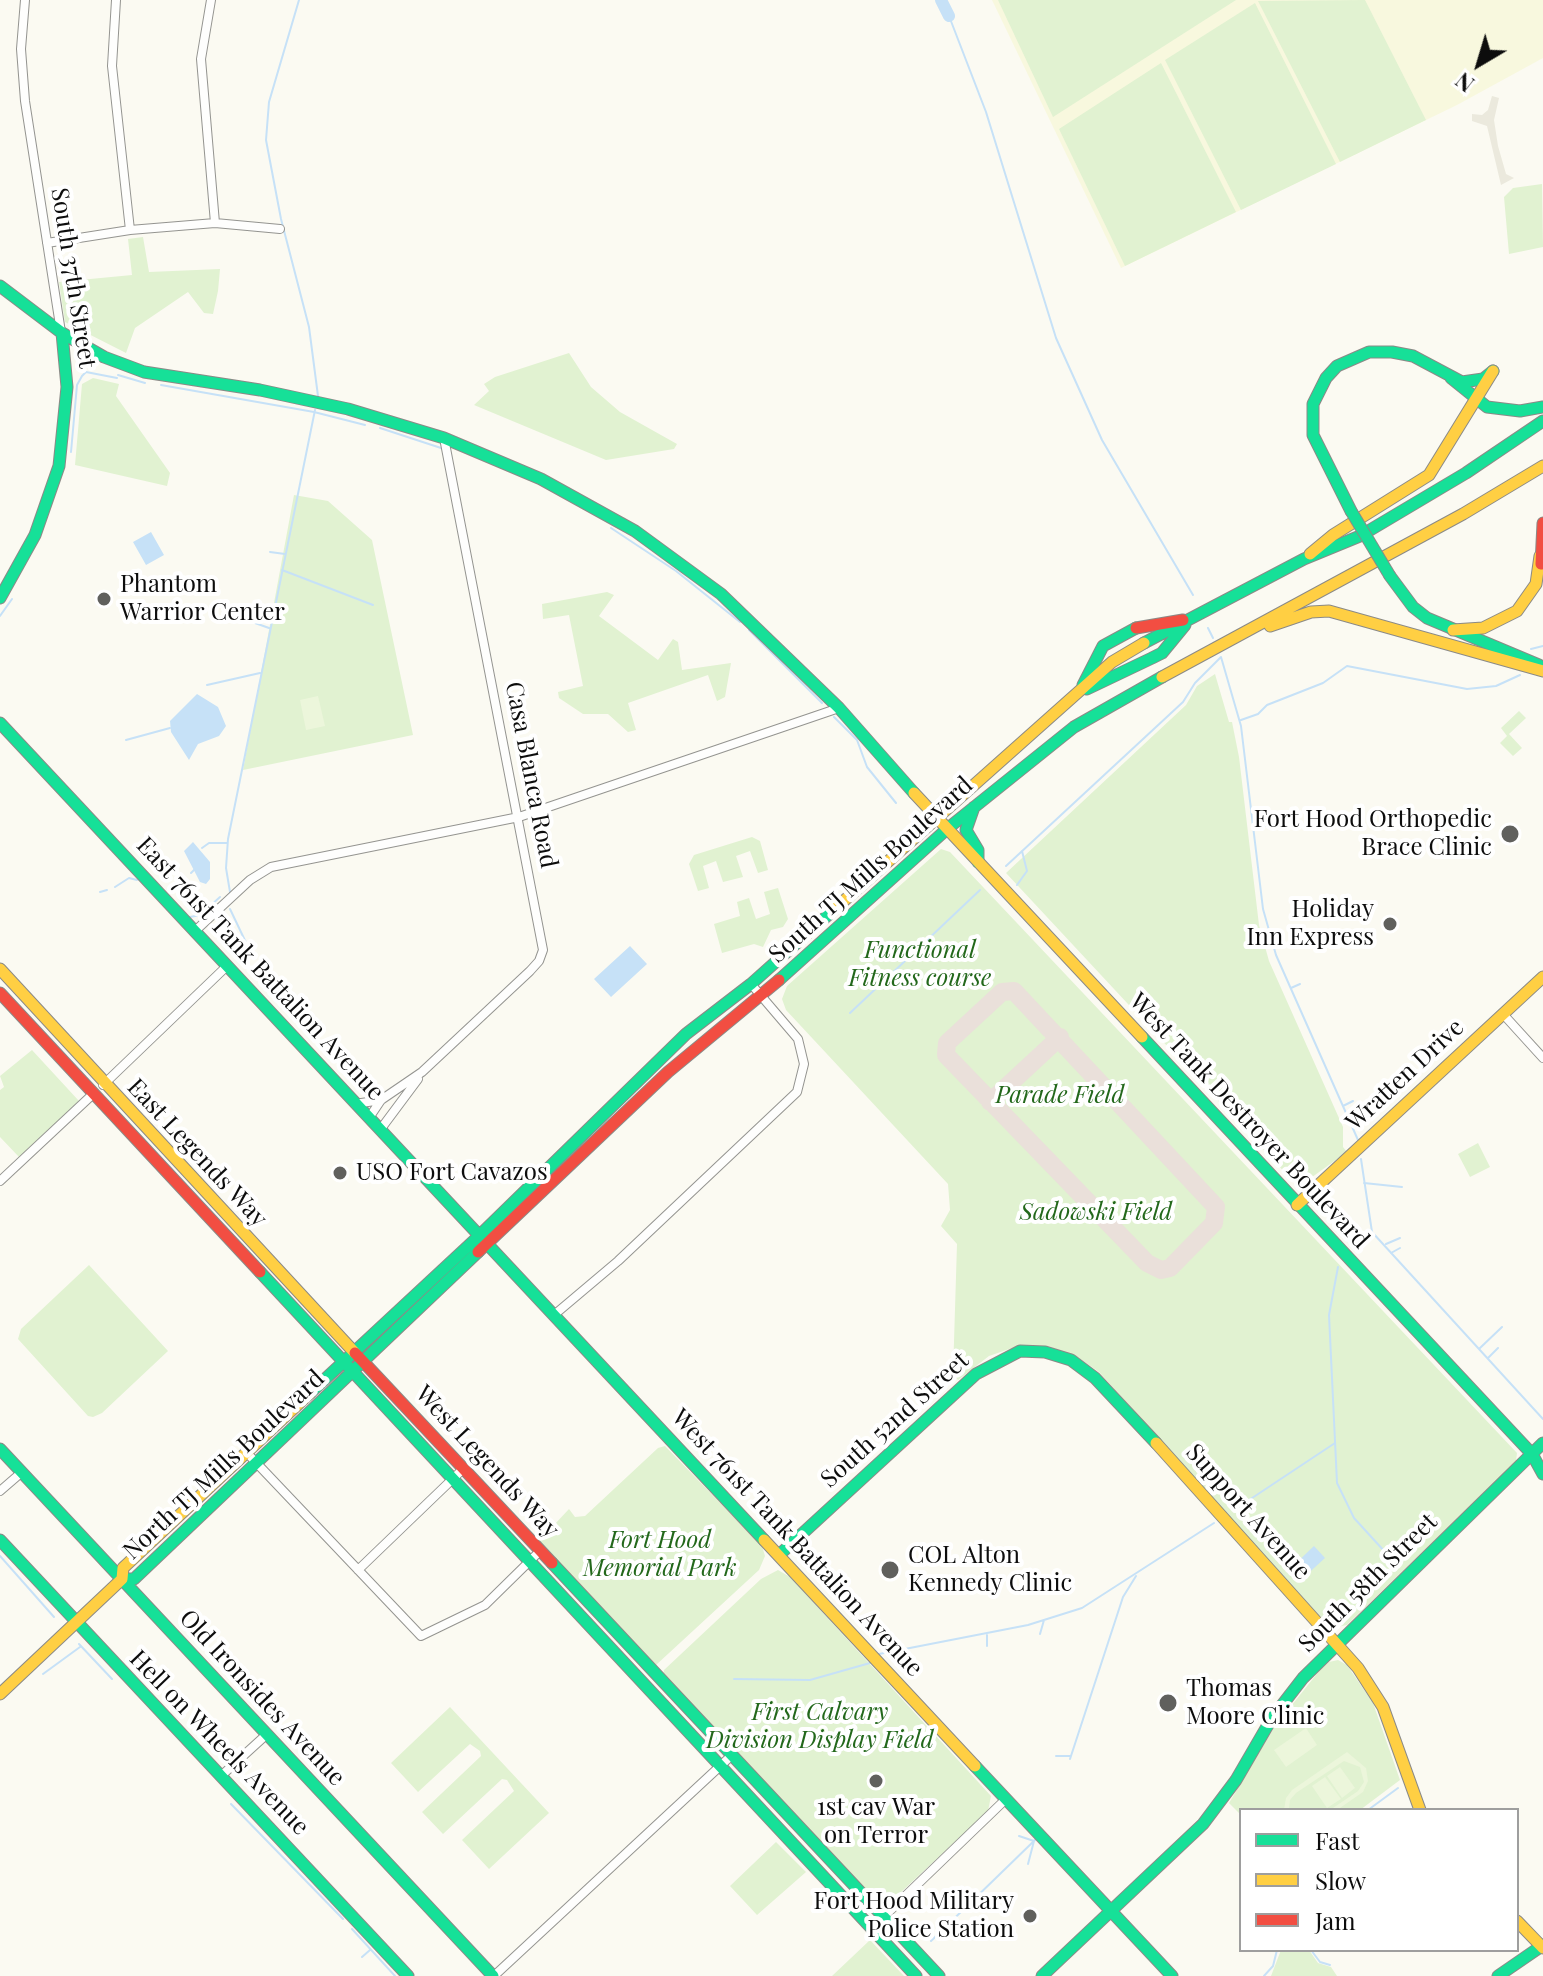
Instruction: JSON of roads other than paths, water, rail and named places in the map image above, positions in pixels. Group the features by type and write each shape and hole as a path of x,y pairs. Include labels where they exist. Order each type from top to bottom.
{"street":[{"name":"South 37th Street","path":"0,598 35,535 59,466 67,387 62,333 25,101 21,39 25,0"},
{"path":"116,0 112,66 130,230"},
{"path":"211,0 201,59 215,223"},
{"path":"47,243 130,230 215,223 280,229"},
{"name":"West Tank Destroyer Boulevard","path":"0,286 62,333 104,357 153,375 273,393 348,409 444,438 541,479 671,555 756,624 839,708 935,816 1297,1205 1538,1455 1543,1474"},
{"path":"1543,407 1499,410 1476,400 1451,378 1413,356 1392,352 1369,352 1350,358 1326,378 1313,404 1313,435 1325,465 1390,576 1413,607 1453,630 1543,669"},
{"path":"1304,559 1333,535 1429,475 1493,371 1470,382 1451,378"},
{"path":"1079,692 1103,646 1144,643 1304,559 1339,547 1394,516 1543,421"},
{"name":"Casa Blanca Road","path":"369,1118 381,1100 422,1072 542,956 543,936 444,438"},
{"name":"South TJ Mills Boulevard","path":"1491,497 1543,456"},
{"name":"South TJ Mills Boulevard","path":"353,1374 668,1072 762,996 975,805 1074,727 1543,466"},
{"path":"1453,630 1483,628 1517,611 1536,584 1543,523"},
{"path":"1540,556 1543,575"},
{"path":"1247,632 1311,612 1329,611 1543,669"},
{"path":"1144,643 1147,623 1190,620"},
{"name":"South TJ Mills Boulevard","path":"343,1363 479,1236 686,1034 751,984 935,816 1112,662 1144,643"},
{"path":"195,931 250,880 271,867 519,817 839,708"},
{"name":"East 761st Tank Battalion Avenue","path":"0,723 488,1246"},
{"path":"975,805 966,830 978,850 978,862"},
{"path":"72,1073 91,1084 103,1085 227,966"},
{"name":"East Legends Way","path":"0,969 103,1085 365,1364"},
{"name":"Wratten Drive","path":"1297,1205 1543,977"},
{"path":"554,1315 789,1101 801,1082 804,1060 798,1039 751,984"},
{"name":"East Legends Way","path":"0,993 353,1374"},
{"path":"1503,1014 1543,1058"},
{"name":"Casa Blanca Road","path":"380,1130 422,1072"},
{"path":"0,1181 92,1095 102,1093 120,1103"},
{"name":"Casa Blanca Road","path":"355,1104 381,1100"},
{"name":"West 761st Tank Battalion Avenue","path":"488,1246 1172,1976"},
{"name":"South 52nd Street","path":"779,1555 976,1374 1005,1356 1020,1351 1056,1354"},
{"name":"Support Avenue","path":"1056,1354 1071,1360 1095,1378 1337,1643 1383,1707 1419,1808"},
{"name":"North TJ Mills Boulevard","path":"0,1694 122,1579 123,1568 343,1363"},
{"name":"West Legends Way","path":"365,1364 939,1976"},
{"name":"North TJ Mills Boulevard","path":"122,1579 134,1579 353,1374"},
{"name":"West Legends Way","path":"353,1374 916,1976"},
{"name":"South 58th Street","path":"1042,1976 1203,1824 1236,1780 1280,1707 1337,1643 1538,1455 1543,1443"},
{"name":"Old Ironsides Avenue","path":"0,1449 494,1976"},
{"path":"247,1453 421,1636 485,1605 540,1551"},
{"path":"358,1570 463,1469"},
{"path":"0,1491 22,1472"},
{"name":"Hell on Wheels Avenue","path":"0,1540 408,1976"},
{"path":"221,1776 266,1735"},
{"path":"494,1976 731,1756"},
{"path":"872,1928 1006,1799"},
{"path":"1498,1976 1542,1947 1519,1923"}],"water":[{"path":"151,532 164,555 146,565 133,542"},
{"path":"197,694 218,707 226,726 219,736 198,744 189,760 171,732 170,721"},
{"path":"193,842 210,862 210,879 206,884 200,882 184,851"},
{"path":"630,946 647,964 611,997 594,979"},
{"path":"1314,1546 1325,1558 1302,1579 1291,1568"}],"waterway":[{"path":"299,0 269,102 266,140 281,219 309,327 318,396"},
{"path":"941,0 949,16"},
{"path":"949,16 986,112 1056,338 1102,440 1193,595"},
{"path":"71,452 77,385 82,376 86,372 117,378"},
{"path":"118,375 145,383"},
{"path":"161,385 314,412 365,425"},
{"path":"230,892 226,868 228,839 315,410"},
{"path":"380,428 441,448"},
{"path":"611,528 676,571 740,622"},
{"path":"270,552 285,554"},
{"path":"282,570 373,605"},
{"path":"0,616 12,599"},
{"path":"255,623 269,628"},
{"path":"1208,628 1213,638"},
{"path":"749,630 822,703"},
{"path":"1531,649 1543,646"},
{"path":"1006,866 1183,702 1195,683 1221,657 1241,726 1263,909 1276,955 1358,1140"},
{"path":"1241,720 1258,714 1267,705 1323,683 1347,666 1467,689 1496,686 1520,675"},
{"path":"207,685 260,673"},
{"path":"834,717 857,740 867,767 896,803"},
{"path":"126,740 170,728"},
{"path":"1254,826 1340,826"},
{"path":"202,848 209,843 227,843"},
{"path":"1017,885 1027,871 1022,851"},
{"path":"191,873 195,869"},
{"path":"115,887 129,878 137,880"},
{"path":"100,892 107,890"},
{"path":"850,1013 980,890"},
{"path":"190,917 200,915 220,897"},
{"path":"230,909 250,951 247,963"},
{"path":"1291,988 1300,984"},
{"path":"1343,1106 1353,1101"},
{"path":"1361,1159 1372,1232 1543,1419"},
{"path":"1364,1183 1402,1187"},
{"path":"1358,1246 1371,1232"},
{"path":"1386,1244 1400,1238"},
{"path":"1391,1253 1400,1248"},
{"path":"1338,1267 1329,1315 1337,1483 1354,1518 1396,1564"},
{"path":"1480,1348 1502,1327"},
{"path":"1488,1358 1498,1348"},
{"path":"1234,1510 1335,1443"},
{"path":"879,1654 1028,1625 1082,1608 1214,1523"},
{"path":"0,1556 54,1617"},
{"path":"1070,1759 1123,1597 1136,1576"},
{"path":"1040,1634 1044,1620"},
{"path":"987,1635 987,1646"},
{"path":"79,1644 112,1679"},
{"path":"43,1674 80,1647"},
{"path":"734,1679 810,1680 870,1663"},
{"path":"1056,1756 1070,1756"},
{"path":"1371,1808 1398,1788"},
{"path":"231,1804 343,1919"},
{"path":"1019,1836 1034,1841 1028,1864"},
{"path":"931,1941 1036,1839"},
{"path":"352,1929 395,1976"},
{"path":"362,1957 370,1950"},
{"path":"1264,1976 1273,1966 1276,1952"},
{"path":"1312,1952 1320,1962 1330,1965"}],"place":[{"name":"Phantom Warrior Center","path":"104,599"},
{"name":"Fort Hood Orthopedic Brace Clinic","path":"1510,834"},
{"name":"Holiday Inn Express","path":"1390,924"},
{"name":"USO Fort Cavazos","path":"340,1173"},
{"name":"COL Alton Kennedy Clinic","path":"890,1570"},
{"name":"Thomas Moore Clinic","path":"1168,1703"},
{"name":"1st cav War on Terror","path":"876,1781"},
{"name":"Fort Hood Military Police Station","path":"1030,1916"}],"park label":[{"name":"Functional Fitness course","path":"920,965"},
{"name":"Parade Field","path":"1060,1096"},
{"name":"Sadowski Field","path":"1096,1213"},
{"name":"Fort Hood Memorial Park","path":"660,1555"},
{"name":"First Calvary Division Display Field","path":"820,1727"}]}
